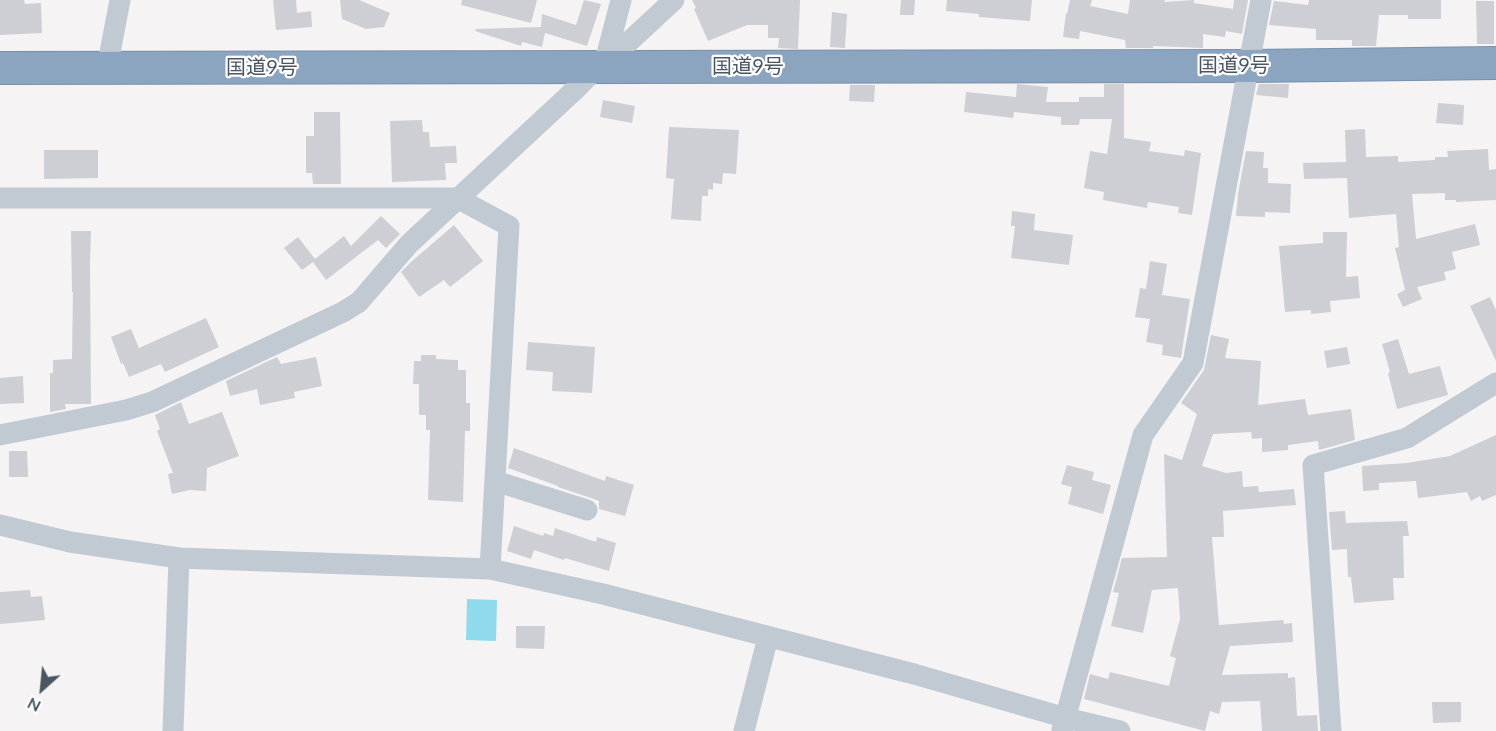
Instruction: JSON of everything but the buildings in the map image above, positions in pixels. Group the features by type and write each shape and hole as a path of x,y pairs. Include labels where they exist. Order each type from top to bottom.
{"highway":[{"name":"国道9号","path":"0,68 602,60 1250,66 1496,63"}],"street":[{"path":"106,68 120,0"},
{"path":"602,60 621,0"},
{"path":"0,435 126,410 152,402 343,312 359,302 409,244 578,87 602,60 619,51 674,0"},
{"path":"1064,724 1143,435 1193,363 1261,0"},
{"path":"0,198 457,198 509,226 490,569"},
{"path":"1331,731 1313,465 1407,438 1496,383"},
{"path":"495,481 587,510"},
{"path":"0,525 70,542 179,558 490,569 603,594 914,674 1064,724 1120,731"},
{"path":"173,731 179,558"},
{"path":"744,731 768,637"}],"water":[{"path":"467,599 497,600 496,641 466,640"}]}
